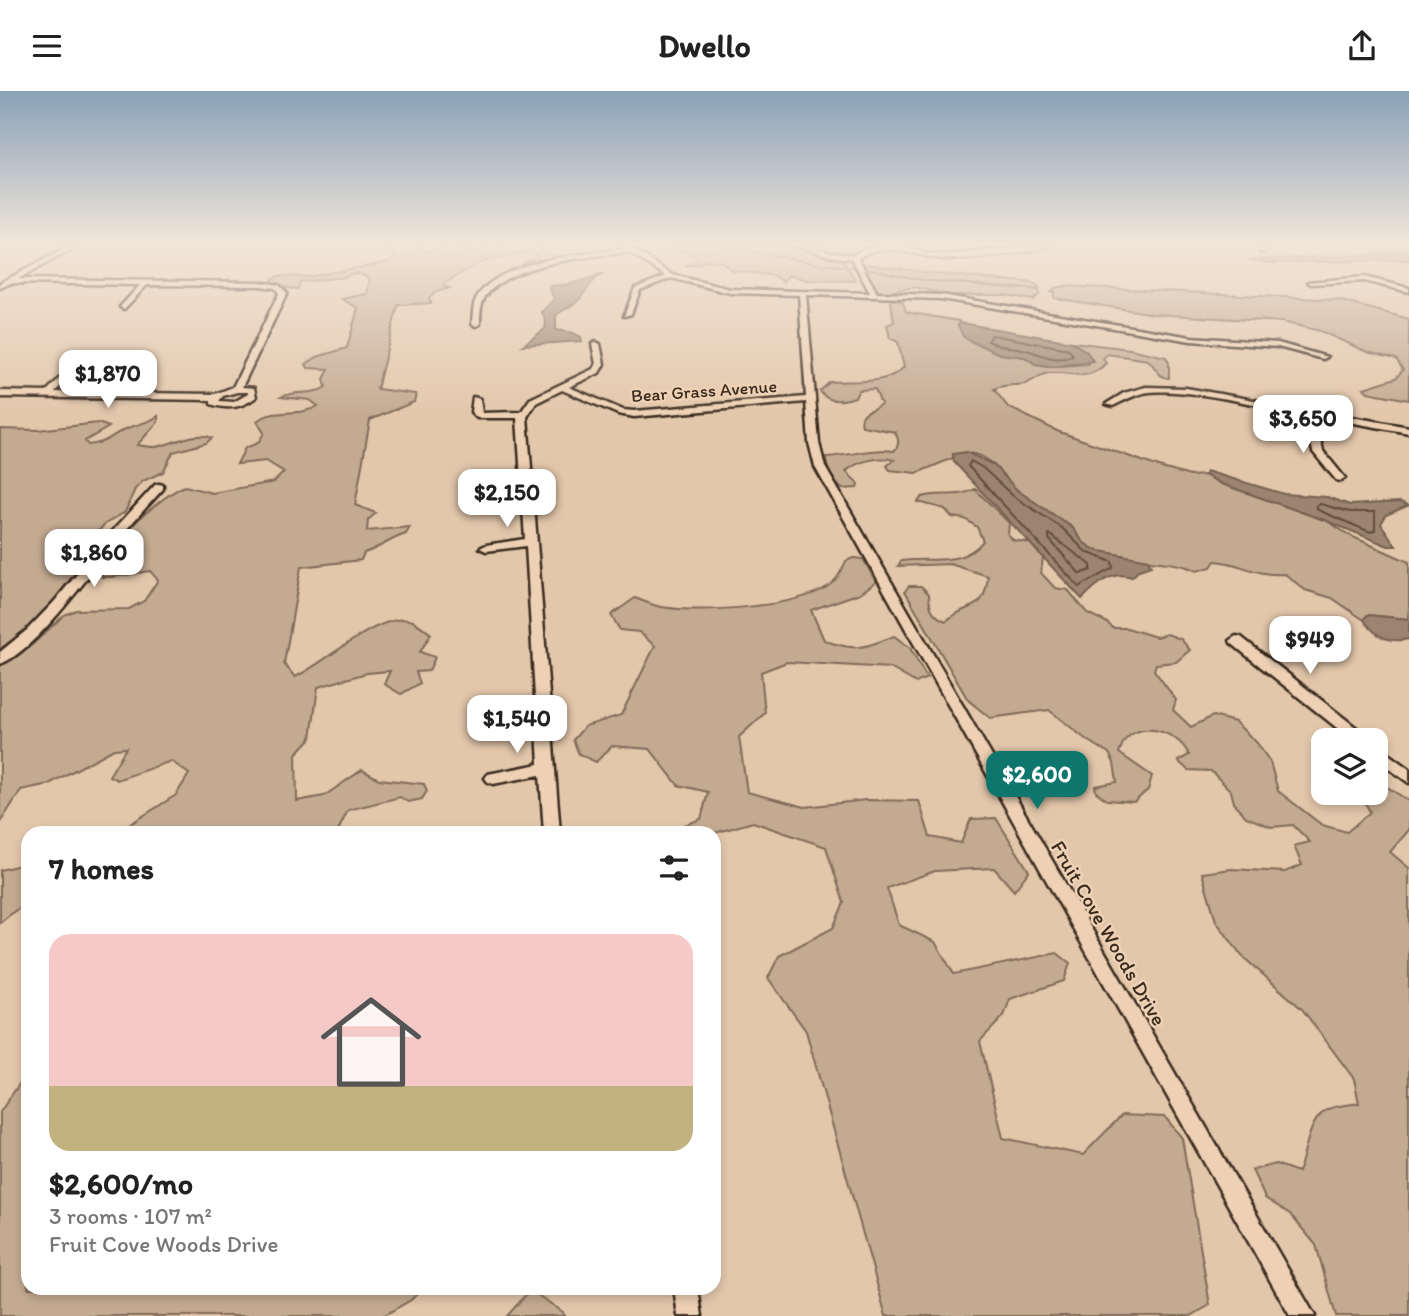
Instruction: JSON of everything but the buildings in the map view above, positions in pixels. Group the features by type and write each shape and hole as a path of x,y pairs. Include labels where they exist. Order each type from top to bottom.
{"street":[{"path":"124,307 129,301"},
{"path":"237,389 279,301"},
{"path":"476,324 480,301"},
{"path":"627,314 632,301"},
{"name":"Fruit Cove Woods Drive","path":"803,301 814,443 820,467 1303,1316"},
{"path":"967,301 1191,338 1271,344 1323,357"},
{"path":"552,826 523,415 533,401 599,368 596,344"},
{"path":"50,394 81,358"},
{"name":"Bear Grass Avenue","path":"562,387 621,412 634,414 810,399"},
{"path":"0,394 216,397 237,389 251,390 251,397 242,403 216,403 216,397"},
{"path":"1110,404 1136,392 1175,390 1409,430"},
{"path":"476,399 476,412 480,416 523,415"},
{"path":"1309,412 1318,452 1340,478"},
{"path":"0,659 42,625 63,603 121,528 159,487"},
{"path":"486,548 532,542"},
{"path":"1237,640 1348,728"},
{"path":"1388,760 1409,777"},
{"path":"493,778 548,768"},
{"path":"687,1295 690,1316"}],"shaded area":[{"path":"346,301 431,303 399,305 397,309 377,389 416,394 414,402 370,420 355,505 376,513 368,520 367,531 410,527 406,534 364,553 361,560 301,567 284,664 295,677 370,630 400,619 413,621 431,634 420,652 435,657 429,671 416,672 420,683 401,694 384,684 390,671 367,673 318,687 311,738 296,754 297,801 324,796 362,770 379,779 424,784 427,791 422,799 408,802 400,797 348,810 340,826 127,826 176,795 189,774 171,761 117,780 109,776 126,748 114,749 49,784 21,790 0,823 0,666 32,645 64,615 76,610 129,609 144,601 158,580 150,571 102,577 102,565 125,533 164,498 185,486 212,493 274,482 284,472 266,461 237,464 245,448 258,443 264,433 257,421 272,414 310,410 318,406 310,400 281,397 326,387 324,379 329,369 308,368 306,364 317,357 347,348 358,308"},
{"path":"1074,301 1342,301 1409,319 1409,400 1368,392 1364,388 1396,378 1403,370 1396,359 1367,352 1320,331 1282,322 1154,314"},
{"path":"891,302 903,302 906,312 959,321 963,336 1000,354 1025,357 1045,367 1088,364 1087,352 1072,342 1130,349 1166,357 1169,363 1169,378 1160,375 1148,360 1107,354 1103,359 1106,363 1093,373 1046,374 1025,384 994,389 1008,407 1057,431 1162,468 1190,476 1205,475 1222,484 1327,521 1351,536 1409,562 1409,619 1368,615 1364,620 1332,598 1305,590 1285,574 1265,573 1215,561 1211,567 1197,571 1169,563 1108,555 1082,541 1070,526 1022,494 993,464 975,454 953,454 953,458 917,473 890,470 887,466 894,460 869,460 846,472 858,483 857,488 842,489 831,475 826,457 894,451 898,440 895,432 862,426 862,417 881,404 875,389 859,390 855,397 840,400 827,398 820,391 830,382 879,380 904,367 898,342 890,338 887,325 894,322"},
{"path":"158,416 158,422 137,445 155,447 191,437 212,438 206,443 173,452 163,472 143,481 135,489 125,512 105,524 81,550 78,569 53,601 24,631 0,649 0,429 38,430 98,423 109,427 85,441 88,445 102,442 125,429"},
{"path":"975,489 1009,523 1008,534 1013,540 1030,543 1043,558 1041,573 1055,588 1068,590 1087,613 1113,628 1127,628 1156,637 1167,634 1181,639 1190,650 1176,662 1156,664 1154,670 1176,700 1173,710 1191,727 1213,716 1235,722 1257,743 1270,762 1278,791 1322,825 1347,832 1370,812 1366,805 1388,805 1388,788 1409,801 1409,830 1390,852 1409,868 1409,1316 1336,1316 1316,1245 1290,1214 1265,1198 1252,1170 1276,1164 1298,1172 1317,1119 1331,1108 1359,1103 1354,1079 1302,1009 1242,956 1216,921 1202,873 1231,869 1285,872 1302,865 1294,846 1310,842 1293,825 1271,827 1246,817 1234,803 1231,791 1211,771 1188,770 1178,761 1189,755 1178,741 1162,732 1143,730 1135,733 1124,741 1119,753 1152,776 1148,790 1134,802 1107,800 1096,792 1095,786 1117,782 1114,763 1109,753 1088,741 1049,710 990,718 968,700 905,591 909,586 921,586 929,594 933,611 946,621 979,602 983,597 988,576 950,564 898,566 901,561 956,558 966,555 983,541 977,527 965,519 952,517 945,509 918,502 922,497"},
{"path":"853,558 863,559 876,582 860,593 811,610 824,640 843,646 859,647 894,636 910,648 927,678 916,683 890,668 787,662 761,672 765,713 739,737 747,792 805,807 866,800 919,801 930,837 961,843 971,819 996,818 1029,871 1014,891 994,868 935,871 887,888 899,925 935,942 954,974 1057,953 1070,963 1064,981 1010,999 1004,1016 980,1041 1003,1138 1083,1155 1122,1115 1165,1117 1182,1138 1210,1305 1191,1316 886,1316 806,1031 768,978 779,956 833,928 844,903 826,847 753,822 721,831 721,826 681,826 701,819 708,792 678,785 650,749 612,746 596,762 579,754 573,740 585,726 621,715 655,646 639,632 620,630 611,615 635,598 661,607 678,609 722,609 792,600 834,582 846,561"},
{"path":"21,865 21,908 0,923 0,870"},
{"path":"21,1081 21,1295 416,1295 383,1316 0,1316 0,1112"},
{"path":"526,1295 538,1295 563,1312 564,1316 507,1316"}],"water":[{"path":"552,301 578,301 556,315 556,330 573,333 581,337 582,341 523,345 545,329 546,322 542,312"},
{"path":"961,323 1072,342 1087,352 1093,361 1054,367 1035,364 1025,357 1000,354 963,336 958,325"},
{"path":"966,452 994,465 1017,490 1073,528 1083,542 1095,550 1148,560 1151,566 1139,570 1132,577 1110,577 1082,599 954,462 953,454"},
{"path":"1206,471 1284,494 1327,497 1350,505 1400,502 1409,505 1386,515 1381,524 1396,546 1388,546 1222,484 1205,475"},
{"path":"1367,615 1409,619 1409,639 1395,640 1378,635 1364,620"}]}
